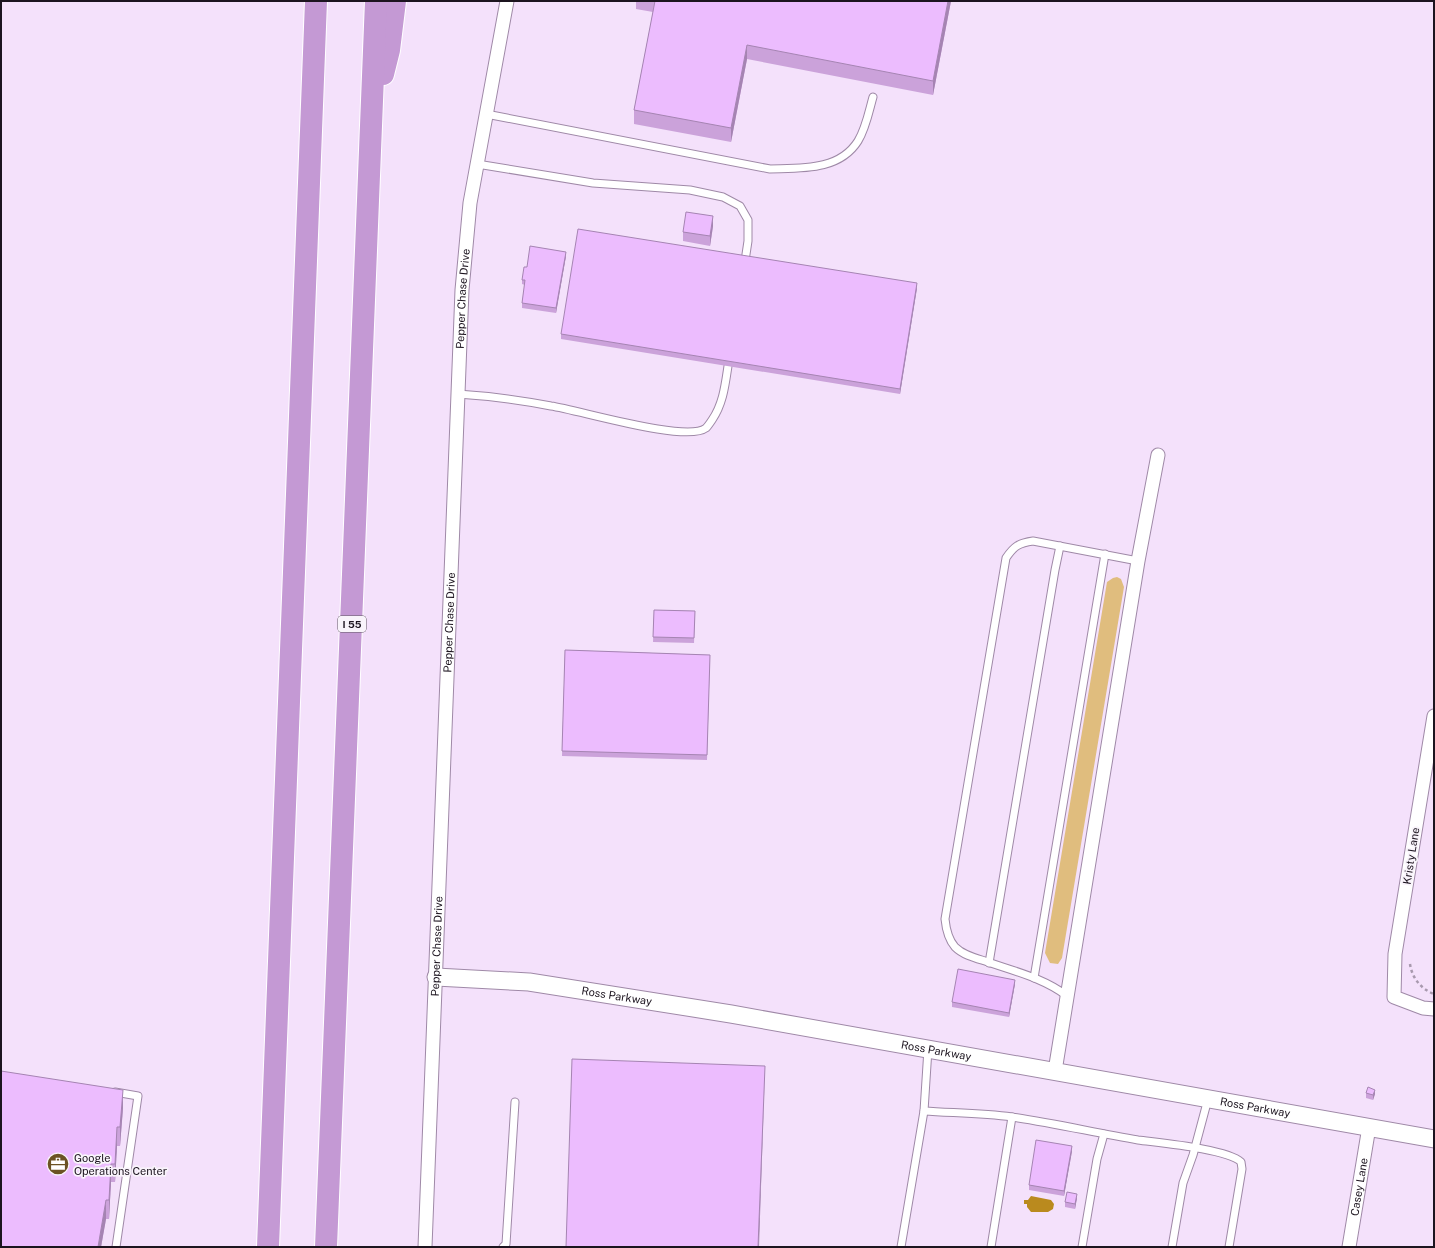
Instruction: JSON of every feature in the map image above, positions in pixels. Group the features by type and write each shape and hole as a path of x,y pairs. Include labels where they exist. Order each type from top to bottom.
{"highway":[{"path":"299,441 301,1"},
{"path":"268,1247 316,1"},
{"name":"I 55","path":"326,1247 376,1"},
{"path":"372,113 390,50 395,1"}],"street":[{"name":"Pepper Chase Drive","path":"425,1247 436,977 436,924 464,256 470,203 507,1"},
{"path":"1055,1071 1138,561 1158,455"},
{"name":"Kristy Lane","path":"1434,716 1395,954 1394,997 1423,1008 1434,1010"},
{"name":"Ross Parkway","path":"436,977 529,982 791,1024 1434,1139"},
{"name":"Casey Lane","path":"1349,1247 1369,1127"}],"lane":[{"path":"486,114 770,169 801,168 827,165 848,153 858,141 868,117 873,97"},
{"path":"477,164 593,183 690,190 723,197 740,206 748,220 748,241 745,260"},
{"path":"458,394 481,395 552,406 631,424 685,433 700,431 707,427 718,412 723,399 728,366"},
{"path":"1067,996 1055,987 1034,978 966,954 955,947 947,933 945,919 1006,558 1011,550 1021,542 1033,541 1138,561"},
{"path":"989,962 1060,546"},
{"path":"1034,978 1105,554"},
{"path":"901,1247 924,1111 928,1049"},
{"path":"106,1091 138,1096 116,1247"},
{"path":"1172,1247 1183,1183 1208,1099"},
{"path":"504,1247 506,1244 515,1102"},
{"path":"924,1111 1012,1117 1104,1134 1194,1148 1229,1155 1236,1158 1241,1162 1242,1169 1229,1247"},
{"path":"991,1247 1012,1117"},
{"path":"1082,1247 1097,1159 1104,1134"}],"path":[{"path":"1410,962 1413,975 1418,984 1434,994"}],"shaded area":[{"path":"1117,577 1121,579 1124,587 1062,958 1058,964 1050,963 1045,953 1107,582"},
{"path":"1031,1196 1051,1200 1054,1204 1053,1209 1048,1212 1031,1212 1027,1207 1027,1204 1024,1204 1024,1200 1028,1200"}],"building":[{"path":"655,1 948,1 933,81 747,45 731,128 634,110"},
{"path":"686,212 713,216 710,236 683,232"},
{"path":"578,229 917,283 900,389 561,334"},
{"path":"530,246 566,252 556,308 522,303 525,280 522,280 524,267 527,267"},
{"path":"654,610 695,611 694,638 653,637"},
{"path":"565,650 710,655 707,755 562,751"},
{"path":"958,969 1015,980 1009,1013 952,1002"},
{"path":"572,1059 765,1066 758,1247 566,1247"},
{"name":"Google Operations Center","path":"1,1071 123,1090 120,1127 117,1127 115,1164 111,1164 109,1200 106,1200 98,1247 1,1247"},
{"path":"1368,1087 1375,1090 1373,1095 1366,1093"},
{"path":"1036,1140 1072,1146 1064,1191 1029,1185"},
{"path":"1067,1192 1077,1194 1075,1204 1065,1202"}],"place":[{"name":"Google Operations Center","path":"58,1164"}]}
